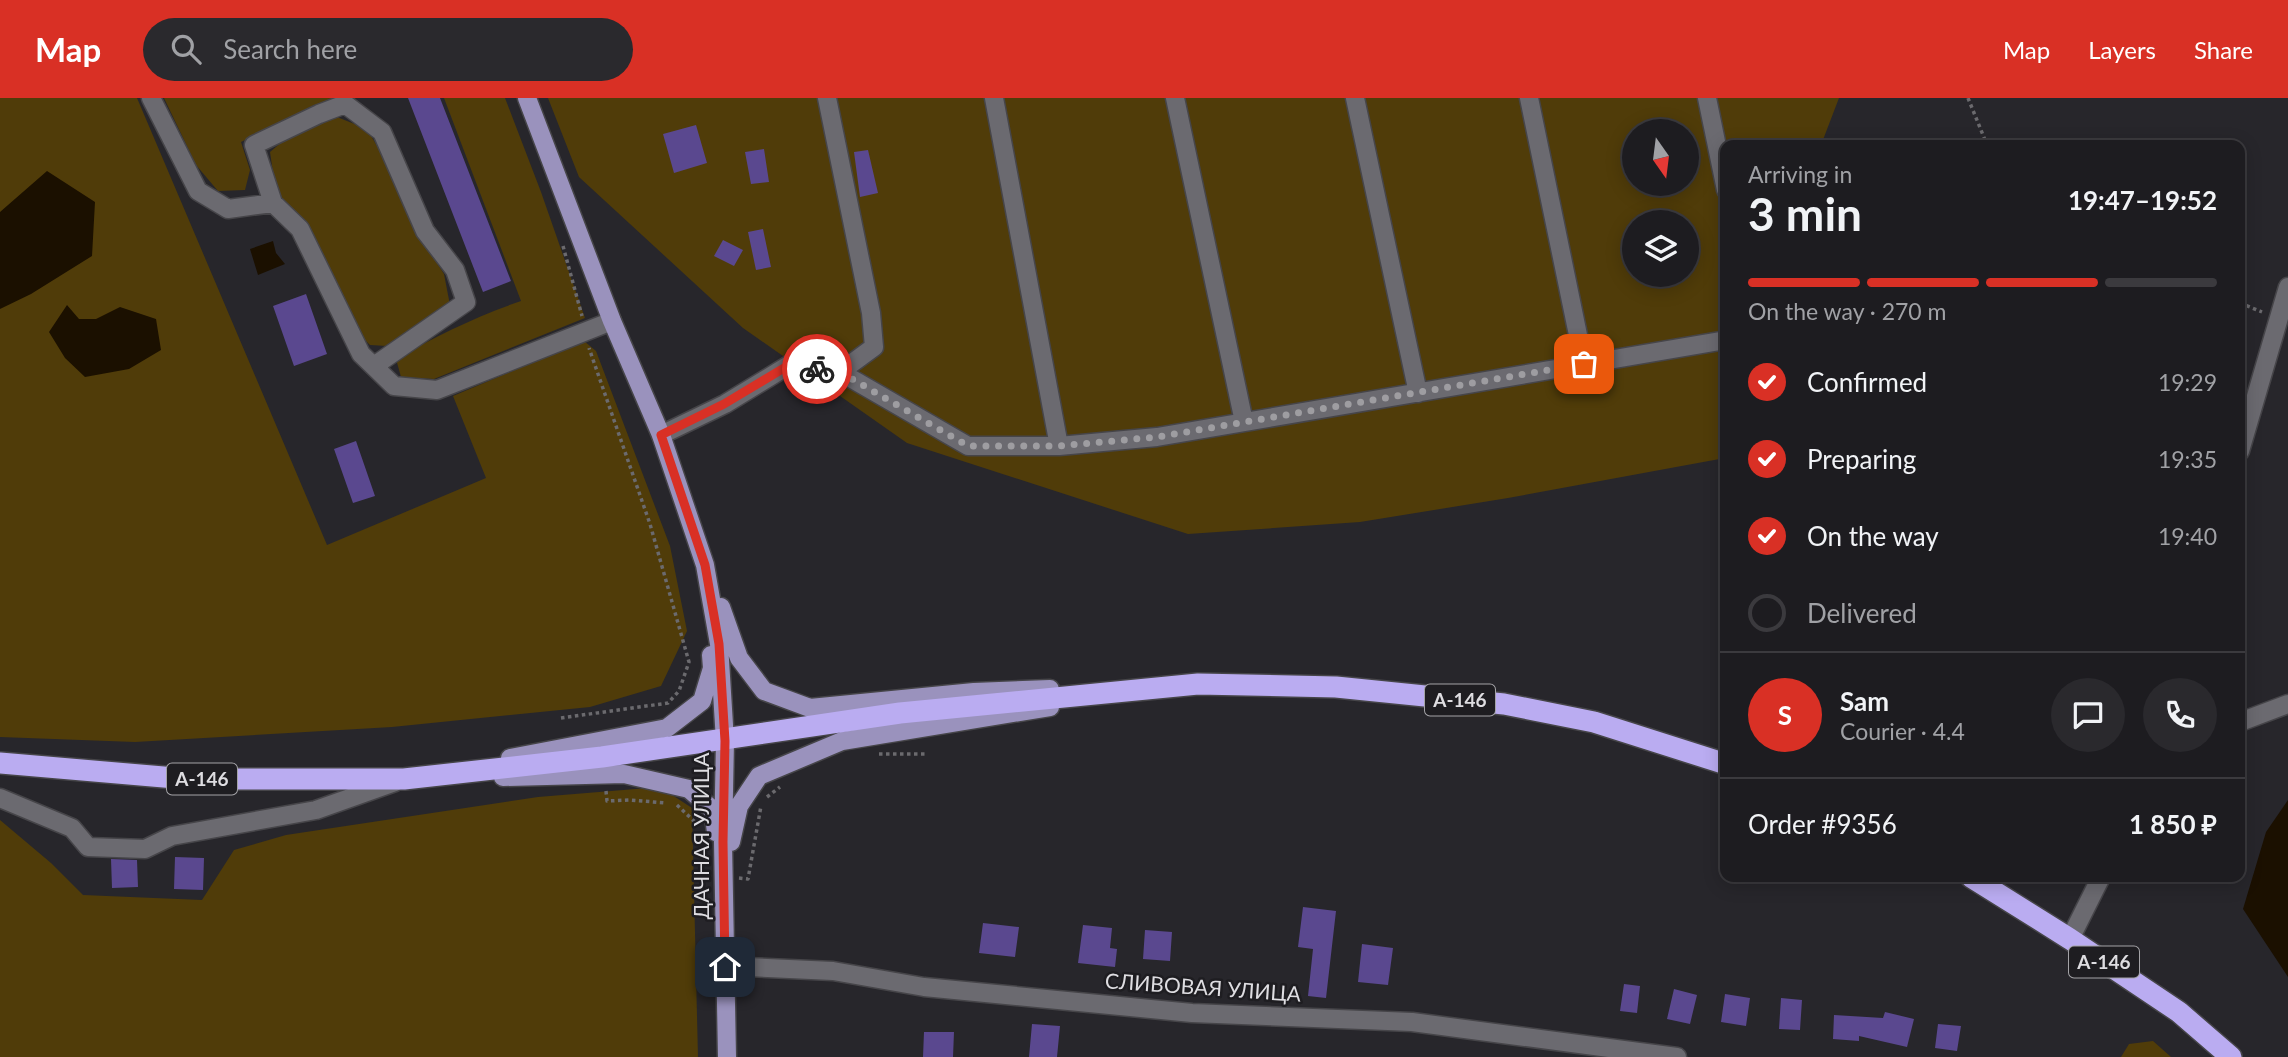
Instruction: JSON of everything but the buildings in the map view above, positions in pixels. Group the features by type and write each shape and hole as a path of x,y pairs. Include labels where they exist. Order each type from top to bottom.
{"highway":[{"name":"А-146","path":"0,763 187,779 404,779 725,741 900,713 1198,684 1336,687 1504,704 1594,722 1720,762"},
{"name":"А-146","path":"1979,882 2179,1012 2231,1057"}],"main road":[{"path":"527,98 612,321 661,435 739,658 764,691 810,708 974,692 1198,684"},
{"path":"404,779 667,728 702,701 712,668 705,565"},
{"name":"ДАЧНАЯ УЛИЦА","path":"705,565 719,644 725,741 723,876 727,1057"},
{"path":"723,876 739,806 759,776 842,741 1198,684"},
{"path":"404,779 624,774 689,789 713,810 723,876"}],"street":[{"path":"151,98 198,191 228,209 273,203"},
{"path":"827,98 871,313 874,346 840,372"},
{"path":"994,98 1059,446"},
{"path":"1175,98 1244,422"},
{"path":"1355,98 1418,393"},
{"path":"1528,98 1584,364"},
{"path":"1707,98 1720,161"},
{"path":"374,366 466,302 455,270 425,231 382,132 345,104 254,145 273,203 300,229 361,354 394,386 437,390 612,321"},
{"path":"2245,435 2288,287"},
{"path":"661,435 724,404 789,365 840,372 968,446 1059,446 1157,437 1720,341"},
{"path":"2245,720 2288,704"},
{"path":"0,798 72,828 88,847 145,849 172,836 316,810 404,779"},
{"path":"2070,939 2098,882"},
{"name":"СЛИВОВАЯ УЛИЦА","path":"725,967 832,971 924,987 1192,1013 1412,1022 1677,1057"}],"path":[{"path":"1968,98 1985,140"},
{"path":"561,242 570,267 591,354 650,524 689,662 679,691 668,703 561,718"},
{"path":"2245,305 2280,320"}],"shaded area":[{"path":"0,98 137,98 327,545 486,478 453,396 584,341 596,351 670,546 687,631 661,686 590,707 392,727 135,742 0,737"},
{"path":"164,98 357,98 314,105 241,142 250,170 245,190 218,191 196,165"},
{"path":"444,98 505,98 585,318 434,379 401,377 396,359 457,327 521,301"},
{"path":"548,98 1839,98 1823,140 1720,140 1720,459 1360,522 1188,534 907,443 743,328 579,177"},
{"path":"337,117 367,129 390,168 418,233 444,274 450,305 413,333 387,346 370,345 359,334 302,220 276,193 270,152 290,135"},
{"path":"47,171 95,202 92,256 31,294 0,309 0,212"},
{"path":"273,241 276,253 285,264 258,275 250,249"},
{"path":"67,305 79,319 96,319 120,307 156,319 161,350 129,369 85,377 65,358 49,332"},
{"path":"660,787 692,808 698,1057 0,1057 0,820 51,863 83,895 202,900 234,850 286,835 538,797"},
{"path":"2288,800 2288,977 2243,909 2266,832"},
{"path":"2153,1041 2171,1057 2121,1057 2129,1044"}],"way so far":[{"path":"817,369 840,372 968,446 1059,446 1157,437 1584,364"}],"route":[{"path":"725,967 725,741 719,644 705,565 661,435 724,404 789,365 817,369"}]}
